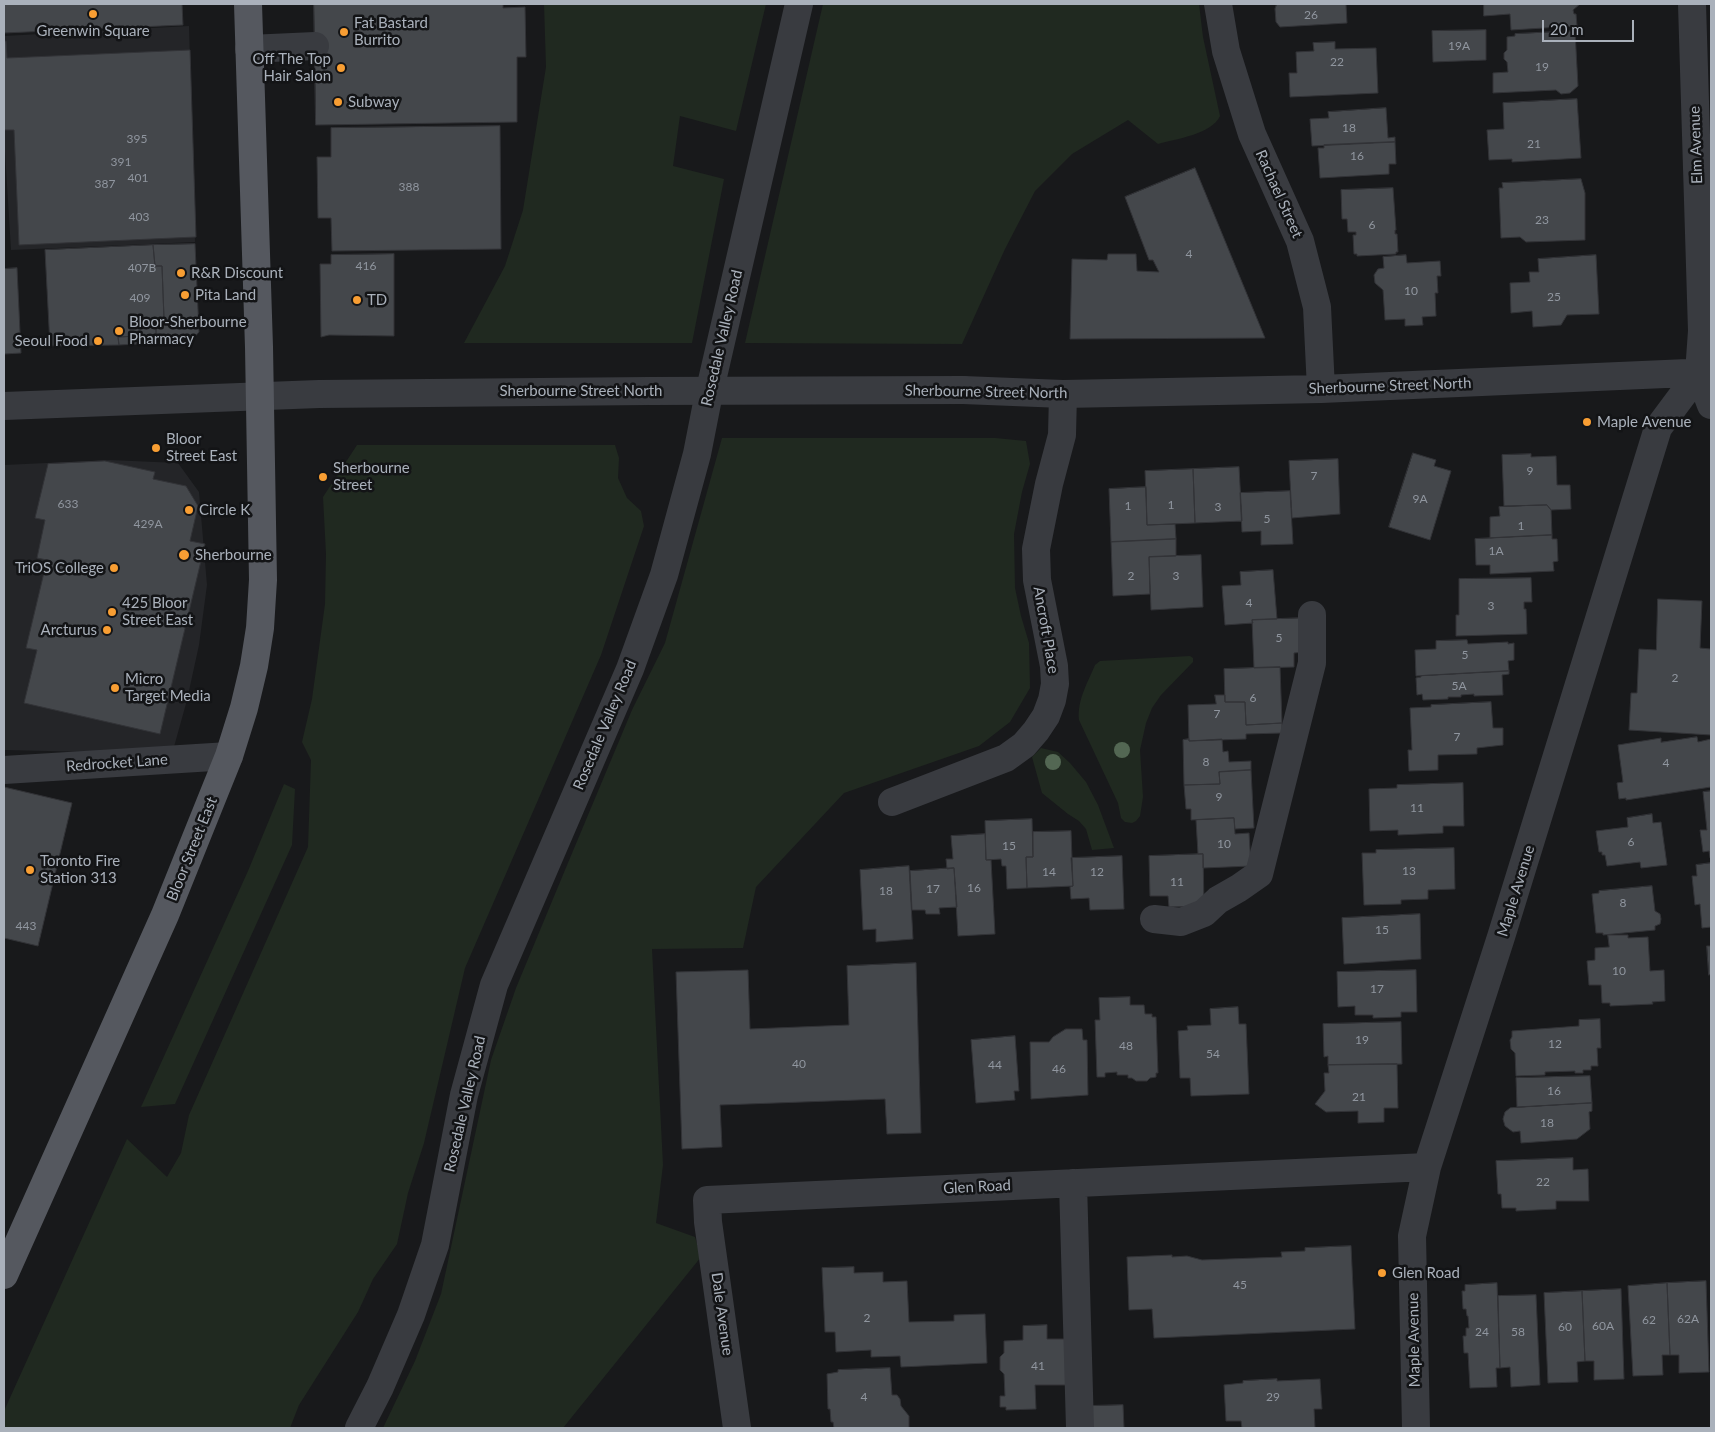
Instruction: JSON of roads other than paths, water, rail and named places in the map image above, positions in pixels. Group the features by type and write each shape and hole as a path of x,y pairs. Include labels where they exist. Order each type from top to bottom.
{"main road":[{"name":"Bloor Street East","path":"4,1275 165,915 229,756 244,708 260,628 263,580 260,396 248,4"}],"street":[{"name":"Rosedale Valley Road","path":"359,1428 380,1387 411,1315 434,1244 464,1095 494,986 630,669 664,575 697,454 708,398 799,4"},
{"name":"Rachael Street","path":"1218,4 1226,51 1252,134 1300,241 1317,307 1321,389"},
{"name":"Elm Avenue","path":"1692,4 1702,331 1705,372 1711,405"},
{"path":"249,49 314,46"},
{"name":"Sherbourne Street North","path":"260,396 464,392 963,390 1063,394 1321,389 1705,372"},
{"name":"Maple Avenue","path":"1416,1428 1412,1236 1427,1167 1501,937 1658,428 1705,372"},
{"name":"Ancroft Place","path":"892,802 1006,758 1024,745 1046,716 1055,684 1054,666 1037,580 1036,549 1049,484 1062,435 1063,394"},
{"path":"4,406 260,396"},
{"path":"1154,919 1181,922 1204,913 1218,900 1259,874 1312,662 1312,615"},
{"name":"Redrocket Lane","path":"4,770 229,756"},
{"name":"Glen Road","path":"707,1200 1427,1167"},
{"path":"1073,1183 1080,1428"},
{"name":"Dale Avenue","path":"707,1200 708,1222 737,1428"}],"place":[{"name":"Greenwin Square","path":"93,14"},
{"name":"Fat Bastard Burrito","path":"344,32"},
{"name":"Off The Top Hair Salon","path":"341,68"},
{"name":"Subway","path":"338,102"},
{"name":"R&R Discount","path":"181,273"},
{"name":"Pita Land","path":"185,295"},
{"name":"TD","path":"357,300"},
{"name":"Bloor-Sherbourne Pharmacy","path":"119,331"},
{"name":"Seoul Food","path":"98,341"},
{"name":"Maple Avenue","path":"1587,422"},
{"name":"Bloor Street East","path":"156,448"},
{"name":"Sherbourne Street","path":"323,477"},
{"name":"Circle K","path":"189,510"},
{"name":"Sherbourne","path":"184,555"},
{"name":"TriOS College","path":"114,568"},
{"name":"425 Bloor Street East","path":"112,612"},
{"name":"Arcturus","path":"107,630"},
{"name":"Micro Target Media","path":"115,688"},
{"name":"Toronto Fire Station 313","path":"30,870"},
{"name":"Glen Road","path":"1382,1273"}]}
